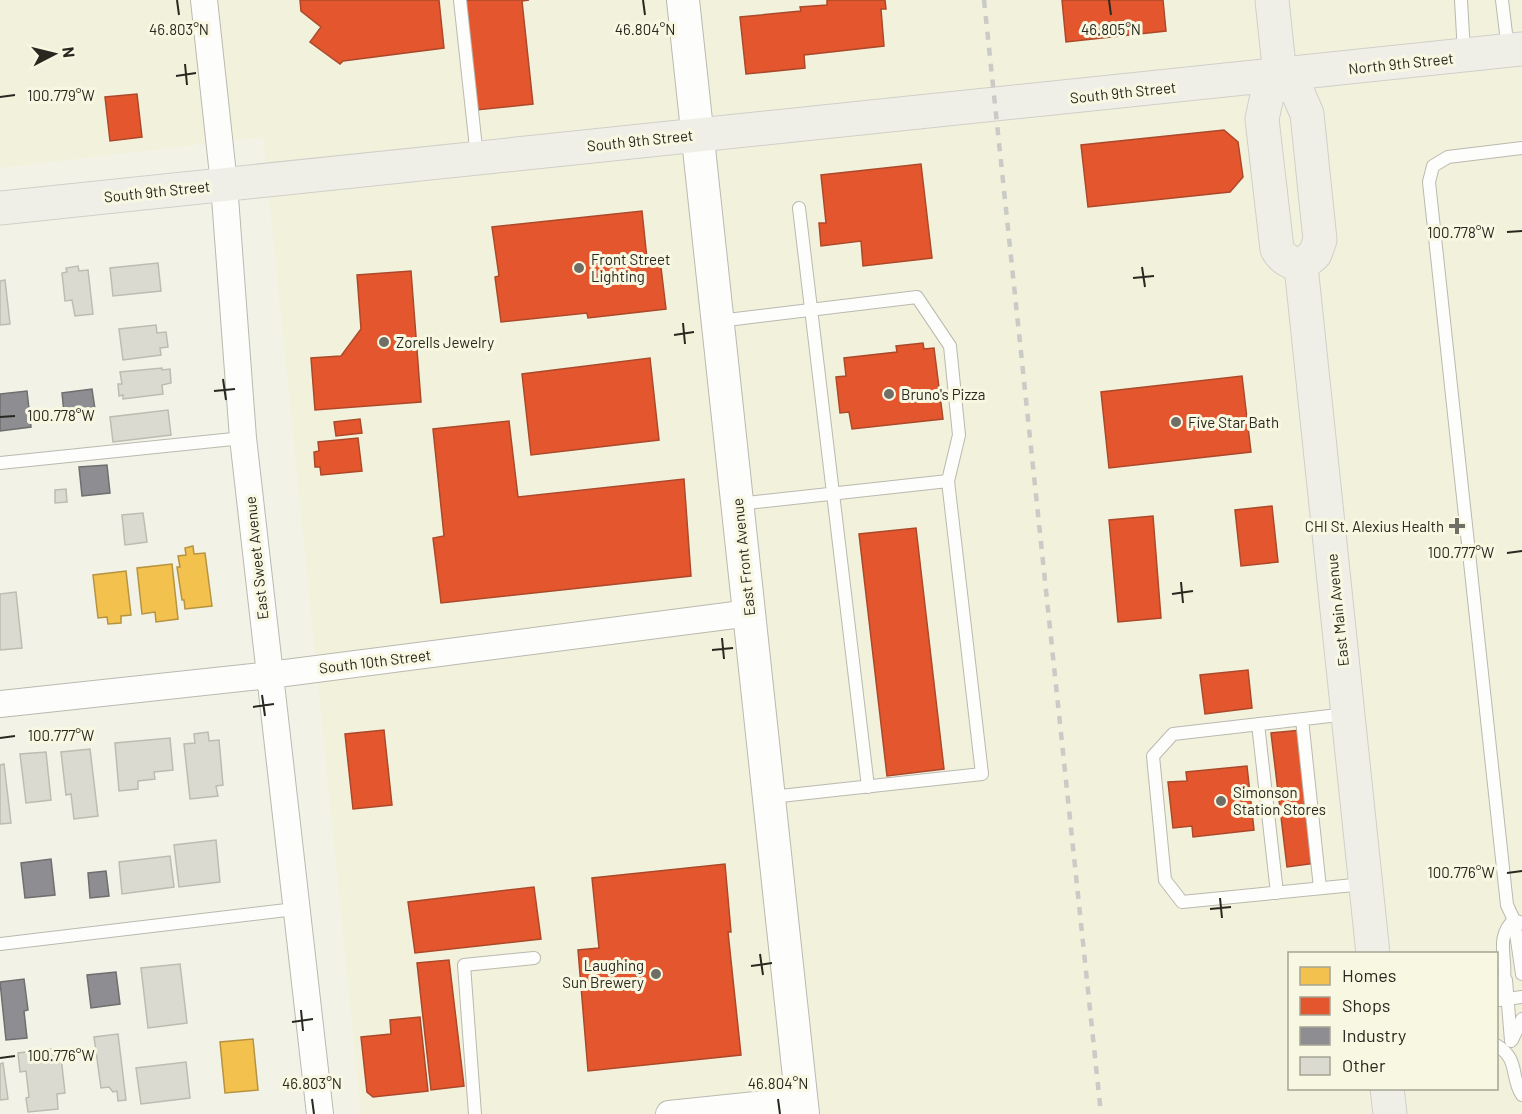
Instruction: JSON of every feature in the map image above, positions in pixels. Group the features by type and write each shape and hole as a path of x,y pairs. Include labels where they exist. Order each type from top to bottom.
{"main road":[{"path":"1272,0 1280,76 1303,100 1308,126 1320,240 1315,254 1301,266 1285,259 1277,249 1268,174 1263,110 1267,96 1280,76"},
{"name":"North 9th Street","path":"1280,76 1515,50"},
{"name":"South 9th Street","path":"0,208 697,134 1280,76"},
{"name":"East Main Avenue","path":"1301,266 1373,952"},
{"path":"1387,1090 1390,1114"}],"street":[{"name":"East Sweet Avenue","path":"204,0 224,184 243,438 320,1114"},
{"name":"East Front Avenue","path":"683,0 803,1107"},
{"name":"South 10th Street","path":"0,704 270,675 750,613"},
{"path":"669,1114 803,1107"}],"lane":[{"path":"460,0 477,158"},
{"path":"1461,0 1465,56"},
{"path":"1502,0 1515,50"},
{"path":"1522,148 1448,157 1433,166 1429,182 1507,904 1518,922 1522,974"},
{"path":"799,208 868,787"},
{"path":"718,321 916,297 950,346 959,435 948,481 982,774 770,797"},
{"path":"0,463 243,438"},
{"path":"738,504 948,481"},
{"path":"1348,714 1173,734 1153,756 1165,880 1182,902 1366,884"},
{"path":"1302,719 1320,888"},
{"path":"1258,724 1268,764 1277,836 1277,893"},
{"path":"0,944 295,909"},
{"path":"1517,1041 1500,998 1505,975 1503,935 1508,926 1518,922"},
{"path":"475,1114 464,965 534,958"},
{"path":"1500,998 1522,997"},
{"path":"1500,998 1522,1021 1514,1065 1516,1086 1522,1095"},
{"path":"1498,1044 1517,1041"},
{"path":"1498,1045 1510,1056 1514,1065"}],"shaded area":[{"path":"0,0 1522,0 1522,1114 361,1114 263,137 0,168"}],"building: Homes":[{"path":"193,546 194,554 205,553 212,606 185,609 177,567 180,567 178,556 186,555 185,548"},
{"path":"172,564 178,619 156,622 155,612 142,614 137,568"},
{"path":"126,571 131,615 121,616 121,623 108,624 107,617 98,618 93,575"},
{"path":"253,1039 258,1090 225,1093 220,1042"}],"building: Shops":[{"path":"300,0 439,0 444,48 343,61 340,64 310,42 321,27 301,11"},
{"path":"465,0 529,0 522,1 533,104 476,110"},
{"path":"827,0 885,0 886,9 881,9 884,46 804,55 805,68 746,74 740,17 801,11 800,7 827,5"},
{"path":"1062,0 1163,0 1166,31 1066,42"},
{"path":"137,94 142,137 110,141 105,97"},
{"path":"1224,130 1238,142 1243,177 1230,192 1088,207 1081,145"},
{"path":"921,164 932,258 863,266 861,241 821,246 819,223 826,223 821,175"},
{"name":"Front Street Lighting","path":"642,211 647,259 660,259 666,309 588,318 587,313 501,322 495,277 499,276 492,227"},
{"name":"Zorells Jewelry","path":"411,271 421,402 315,410 311,358 341,356 361,329 357,275"},
{"name":"Bruno's Pizza","path":"923,343 924,349 934,348 943,419 852,429 849,412 840,413 836,377 846,376 844,358 897,352 896,346"},
{"path":"650,358 659,440 531,455 522,374"},
{"name":"Five Star Bath","path":"1242,376 1251,452 1109,468 1101,392"},
{"path":"360,419 362,433 336,436 334,422"},
{"path":"509,421 518,497 684,479 691,576 441,603 433,538 444,536 433,429"},
{"path":"358,438 362,471 321,475 320,467 315,467 314,452 319,451 318,442"},
{"path":"1272,506 1278,562 1241,566 1235,510"},
{"path":"1153,516 1161,618 1118,622 1109,520"},
{"path":"916,528 944,769 887,776 859,534"},
{"path":"1248,670 1252,708 1205,714 1200,675"},
{"path":"384,730 392,805 353,809 345,734"},
{"path":"1301,730 1316,863 1287,867 1271,733"},
{"path":"1247,766 1254,830 1193,837 1192,826 1173,828 1168,782 1187,781 1186,772"},
{"name":"Laughing Sun Brewery","path":"725,864 731,932 728,932 741,1055 588,1071 578,950 599,948 592,878"},
{"path":"534,887 541,939 415,953 408,902"},
{"path":"449,960 464,1086 431,1090 417,963"},
{"path":"420,1017 428,1091 373,1097 367,1092 361,1037 391,1034 390,1020"}],"building: Industry":[{"path":"92,389 95,409 64,413 62,393"},
{"path":"27,391 31,427 0,431 0,394"},
{"path":"107,465 110,493 82,496 79,467"},
{"path":"51,859 55,895 25,898 21,863"},
{"path":"106,871 109,896 90,898 88,873"},
{"path":"116,972 120,1004 91,1008 87,975"},
{"path":"24,979 28,1010 24,1011 27,1038 6,1040 0,982"}],"building: Other":[{"path":"158,263 161,291 113,296 110,268"},
{"path":"78,266 79,271 88,270 93,314 75,316 72,300 65,301 62,273 67,272 66,268"},
{"path":"5,280 10,324 0,325 0,281"},
{"path":"156,325 157,333 166,332 168,347 160,348 161,355 123,360 119,329"},
{"path":"162,368 162,370 170,369 171,383 162,385 163,394 123,399 123,395 119,396 118,384 122,384 120,372"},
{"path":"168,410 171,435 113,442 110,417"},
{"path":"66,489 67,502 55,503 55,490"},
{"path":"143,513 147,542 125,545 122,515"},
{"path":"16,592 22,648 0,650 0,594"},
{"path":"208,732 209,741 219,740 223,785 216,786 218,796 190,799 184,744 195,743 194,734"},
{"path":"170,738 173,770 154,772 155,779 138,781 138,789 119,791 115,743"},
{"path":"90,749 98,816 74,819 71,794 66,795 61,752"},
{"path":"46,752 51,800 26,803 20,754"},
{"path":"4,764 11,823 0,824 0,765"},
{"path":"216,840 220,882 179,887 174,845"},
{"path":"170,856 174,887 122,894 119,862"},
{"path":"180,964 187,1023 148,1028 141,968"},
{"path":"118,1034 126,1100 118,1101 117,1091 113,1092 109,1087 101,1088 94,1037"},
{"path":"60,1048 65,1093 57,1094 58,1109 28,1112 26,1071 20,1072 18,1053"},
{"path":"186,1062 190,1098 141,1104 136,1068"},
{"path":"3,1063 8,1099 0,1100 0,1064"}],"railway":[{"path":"984,0 1101,1114"}],"place":[{"name":"Front Street Lighting","path":"579,268"},
{"name":"Zorells Jewelry","path":"384,342"},
{"name":"Bruno's Pizza","path":"889,394"},
{"name":"Five Star Bath","path":"1176,422"},
{"name":"CHI St. Alexius Health","path":"1457,526"},
{"name":"Simonson Station Stores","path":"1221,801"},
{"name":"Laughing Sun Brewery","path":"656,974"}]}
